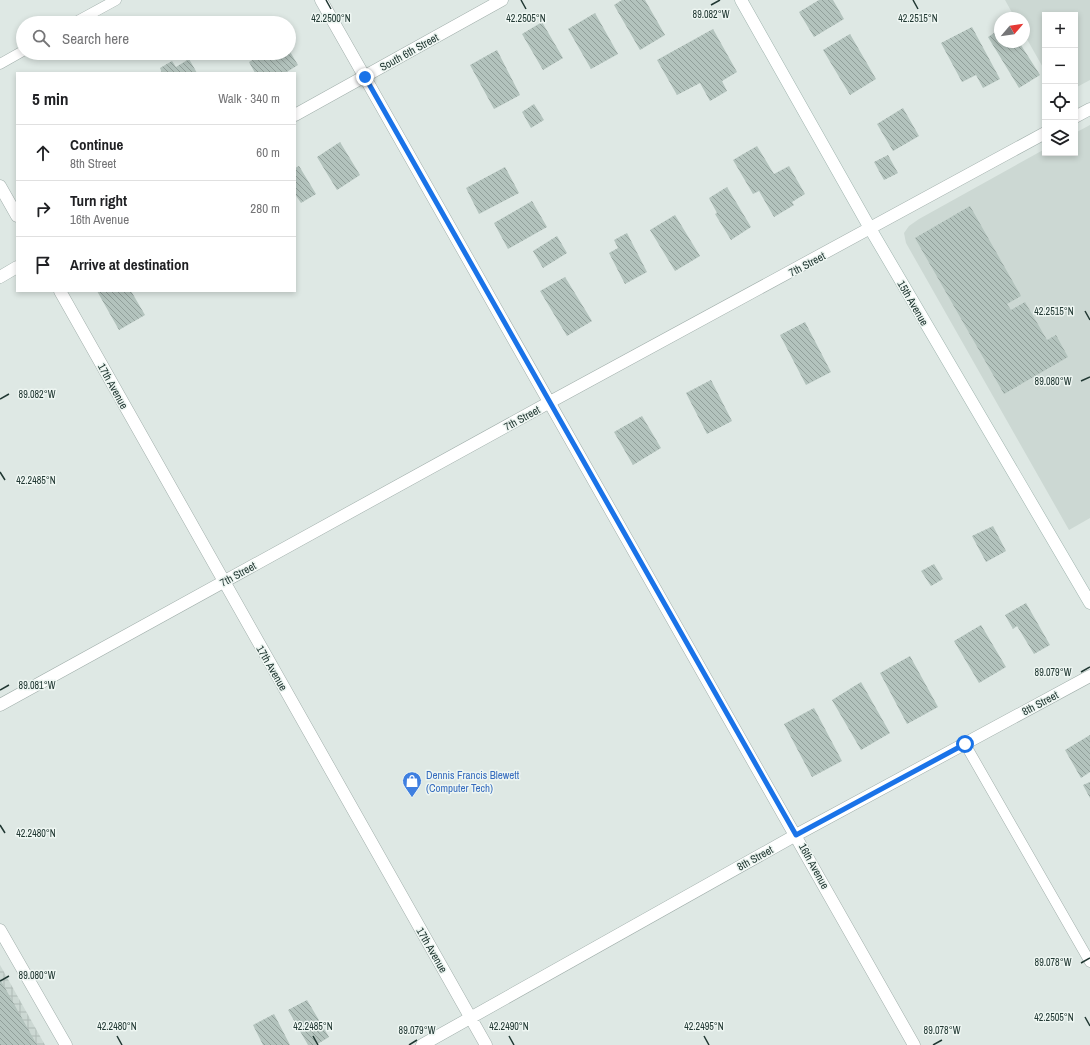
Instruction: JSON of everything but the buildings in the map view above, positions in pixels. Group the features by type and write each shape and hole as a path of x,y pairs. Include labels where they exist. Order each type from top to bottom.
{"street":[{"name":"16th Avenue","path":"322,0 914,1045"},
{"name":"South 6th Street","path":"296,114 502,0"},
{"name":"15th Avenue","path":"741,0 870,230 1090,603"},
{"path":"1078,115 1090,108"},
{"name":"7th Street","path":"0,705 550,402 870,230 1042,135"},
{"path":"0,186 16,214"},
{"path":"0,277 16,269"},
{"name":"17th Avenue","path":"61,292 223,582 486,1045"},
{"name":"8th Street","path":"422,1045 796,835 1090,676"},
{"path":"0,930 66,1045"}],"lane":[{"path":"87,16 116,0"},
{"path":"0,64 16,55"},
{"path":"965,744 1090,962"}],"shaded area":[{"path":"1005,0 1090,0 1090,80 1078,86 1078,12 1042,12 1042,66 1030,45 1030,12 1012,12"},
{"path":"1090,125 1090,518 1069,530 906,243 904,233 909,226 919,219 1042,151 1042,156 1078,156 1078,131"},
{"path":"0,965 45,1045 0,1045"}],"place":[{"name":"Dennis Francis Blewett (Computer Tech)","path":"412,798"}],"route":[{"path":"365,77 796,835 965,744"}]}
